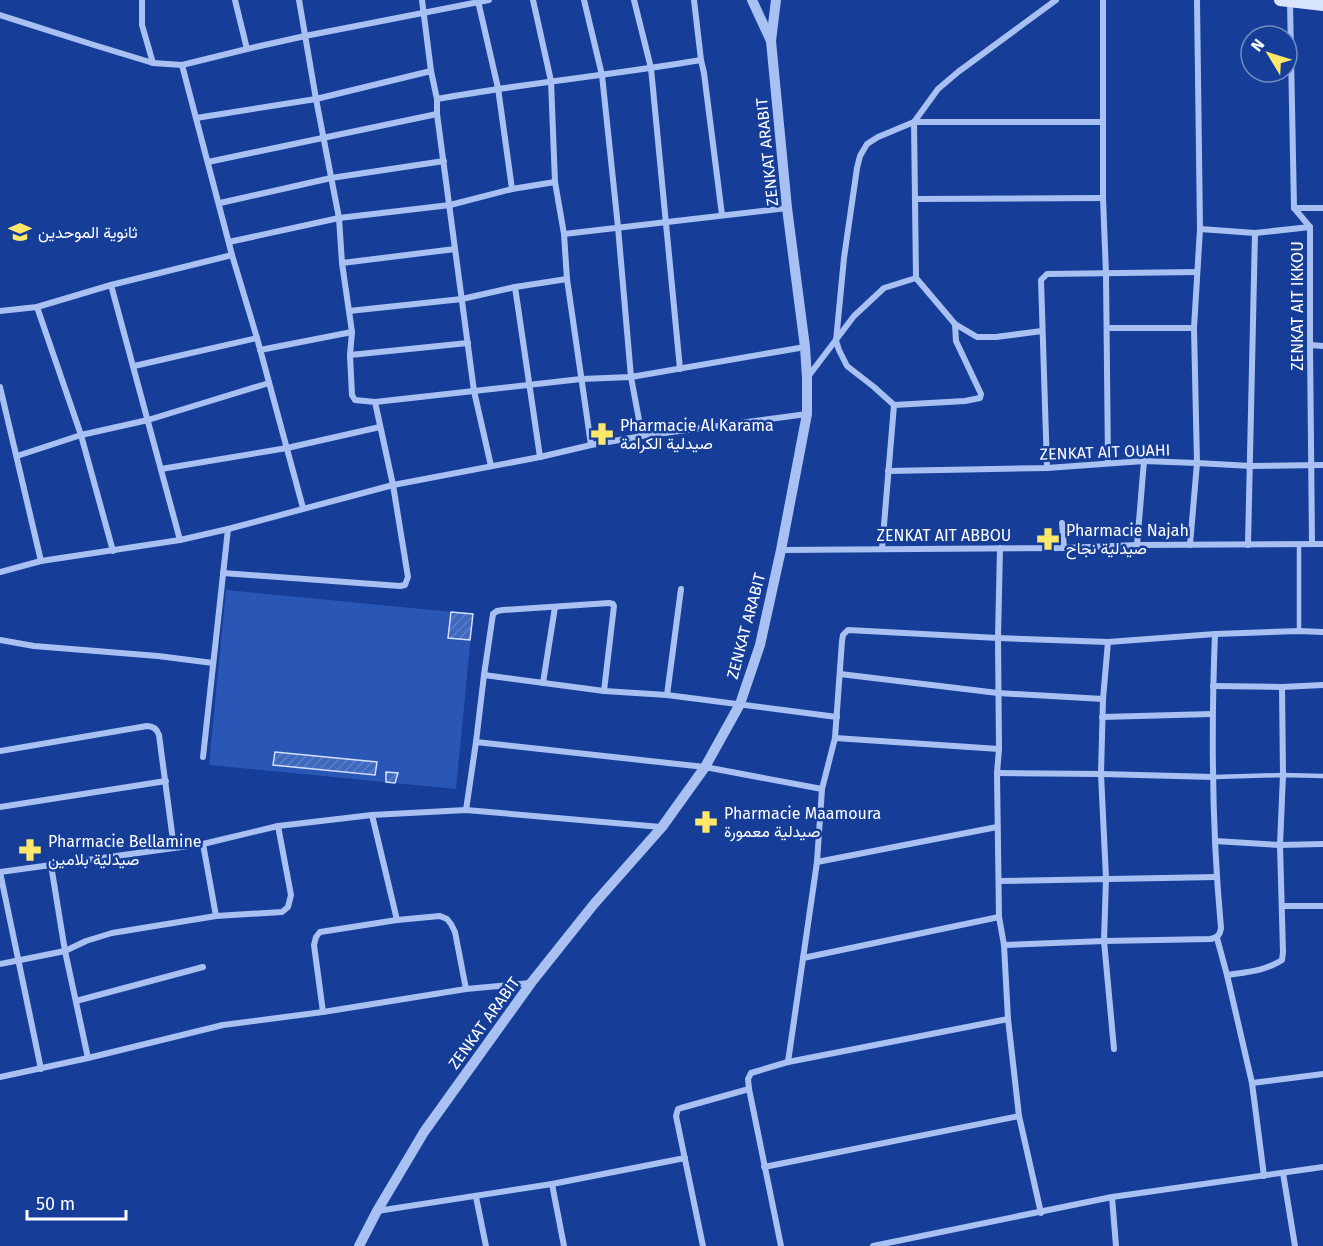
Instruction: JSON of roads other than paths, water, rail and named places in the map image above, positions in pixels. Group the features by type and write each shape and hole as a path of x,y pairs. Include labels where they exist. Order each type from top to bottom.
{"main road":[{"path":"1285,1 1323,5"}],"street":[{"path":"142,0 142,25 153,63"},
{"path":"235,0 247,49"},
{"path":"299,0 339,218 342,263 352,332 350,355 355,400 375,402 581,379 631,376 805,347"},
{"path":"422,0 474,390 491,466"},
{"path":"0,15 153,63 182,65 305,36 489,0"},
{"path":"533,0 551,81 555,182 564,234 567,279 591,445"},
{"path":"584,0 602,75 631,376 642,436"},
{"path":"634,0 651,68 680,369"},
{"path":"694,0 722,215"},
{"path":"752,0 771,41"},
{"path":"771,41 776,0"},
{"path":"1042,331 977,337 955,324 916,278 914,123 938,89 1056,0"},
{"path":"1103,0 1102,122 1108,463"},
{"path":"1190,545 1197,463 1194,328 1200,229 1197,0"},
{"path":"478,1 498,88 512,189"},
{"path":"1285,1 1294,208 1323,208"},
{"name":"ZENKAT ARABIT","path":"359,1246 424,1132 531,983 594,904 662,827 705,767 740,704 760,645 807,414 805,347 787,208 771,41"},
{"path":"437,99 498,88 701,60"},
{"path":"182,65 232,255 303,508"},
{"path":"196,118 316,99 431,71"},
{"path":"208,162 437,114"},
{"path":"955,324 956,341 979,388 980,398 894,405 847,366 839,350 836,341 844,258 857,168 860,156 867,144 878,137 914,123 1102,122"},
{"path":"220,203 331,177 444,161"},
{"path":"229,242 339,218 450,206 512,189 555,182"},
{"path":"915,199 1103,198"},
{"path":"564,234 787,208"},
{"name":"ZENKAT AIT IKKOU","path":"1294,208 1310,227 1312,544"},
{"path":"1200,229 1255,233 1310,227"},
{"path":"1248,545 1255,233"},
{"path":"342,263 455,249"},
{"path":"0,311 37,307 111,285 232,255"},
{"path":"1047,468 1041,280 1044,276 1047,274 1197,272"},
{"path":"807,378 854,316 884,288 916,278"},
{"path":"349,311 462,299 515,287 567,279"},
{"path":"111,285 180,540"},
{"path":"515,287 540,457"},
{"path":"37,307 81,435 113,551"},
{"path":"1107,328 1194,328"},
{"path":"260,350 352,332"},
{"path":"134,366 257,338"},
{"path":"350,355 468,343"},
{"path":"1310,345 1323,346"},
{"path":"17,456 81,435 148,420 269,383"},
{"path":"0,387 41,561"},
{"path":"223,573 405,585 408,577 393,485 375,402"},
{"path":"882,549 894,405"},
{"path":"0,572 41,561 180,540 393,485 591,445 807,414"},
{"path":"161,469 287,448 380,427"},
{"path":"1137,544 1144,461"},
{"name":"ZENKAT AIT OUAHI","path":"888,471 1047,468 1144,461 1251,466 1323,465"},
{"path":"1062,524 1064,548"},
{"path":"203,758 228,529"},
{"name":"ZENKAT AIT ABBOU","path":"781,550 1064,548 1137,544 1323,544"},
{"path":"1000,548 997,773 999,917 1004,945 1008,1019 1019,1116 1041,1213"},
{"path":"668,695 681,589"},
{"path":"466,810 483,675 494,614 497,611 613,604 604,691"},
{"path":"543,683 555,607"},
{"path":"788,1062 817,862 822,789 835,738 843,635 848,630 1108,642 1215,634 1323,632"},
{"path":"1004,945 1211,939 1220,934 1216,877 1212,714 1215,634"},
{"path":"0,640 34,646 213,663"},
{"path":"1108,642 1102,717 1101,774 1106,878 1104,941 1114,1049"},
{"path":"840,674 998,693 1103,699"},
{"path":"483,675 604,691 668,695 837,717"},
{"path":"1213,686 1323,685"},
{"path":"1227,975 1272,967 1282,960 1280,845 1283,775 1282,687"},
{"path":"1102,717 1212,714"},
{"path":"0,751 150,726 157,730 159,735 174,848"},
{"path":"835,738 999,749"},
{"path":"476,742 705,767 822,789"},
{"path":"997,773 1214,777"},
{"path":"0,807 166,782"},
{"path":"41,1069 0,872 203,844 278,826 372,815 466,810 662,827"},
{"path":"372,815 397,920"},
{"path":"0,964 65,951 86,941 112,933 216,916 282,912 288,907 291,895 278,826"},
{"path":"817,862 998,827"},
{"path":"1215,841 1280,845 1323,844"},
{"path":"203,844 216,916"},
{"path":"51,865 65,951 88,1059"},
{"path":"999,881 1216,877"},
{"path":"1282,906 1323,906"},
{"path":"323,1012 314,945 320,932 440,916 447,919 455,932 466,989"},
{"path":"802,958 999,917"},
{"path":"1216,938 1252,1083 1264,1176"},
{"path":"76,1001 203,967"},
{"path":"0,1077 88,1059 223,1025 466,989 531,983"},
{"path":"781,1246 747,1079 751,1072 788,1062 1008,1019"},
{"path":"1252,1083 1323,1074"},
{"path":"703,1246 676,1116 678,1109 749,1089"},
{"path":"764,1167 1019,1116"},
{"path":"377,1211 552,1184 685,1158"},
{"path":"873,1246 1112,1197 1323,1167"},
{"path":"1283,1173 1295,1246"},
{"path":"552,1184 564,1246"},
{"path":"476,1197 486,1246"},
{"path":"1112,1197 1116,1246"}],"lane":[{"path":"1299,543 1299,631"},
{"path":"1214,777 1323,776"}],"place":[{"name":"ثانوية الموحدين","path":"20,232"},
{"name":"Pharmacie Al Karama صيدلية الكرامة","path":"602,434"},
{"name":"Pharmacie Najah صيدلية نجاح","path":"1048,539"},
{"name":"Pharmacie Maamoura صيدلية معمورة","path":"706,822"},
{"name":"Pharmacie Bellamine صيدلية بلامين","path":"30,850"}]}
